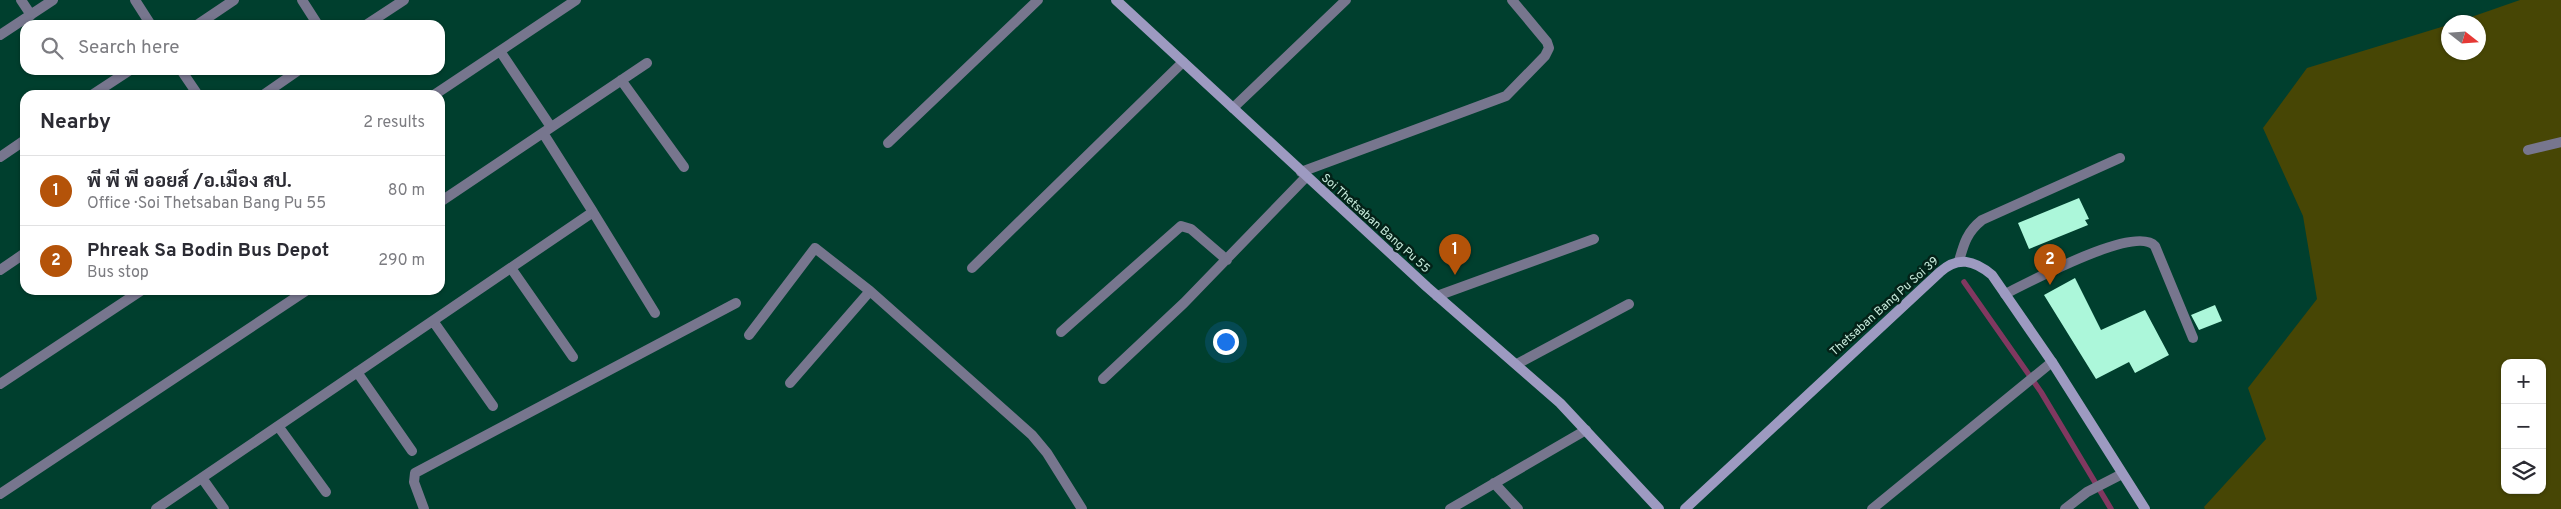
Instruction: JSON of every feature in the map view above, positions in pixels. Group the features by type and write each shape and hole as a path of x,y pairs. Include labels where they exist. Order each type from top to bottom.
{"street":[{"path":"21,0 31,14"},
{"path":"23,20 53,0"},
{"path":"135,0 148,20"},
{"path":"204,20 234,0"},
{"path":"302,0 315,20"},
{"path":"374,20 404,0"},
{"path":"442,90 576,0"},
{"path":"888,142 1038,0"},
{"name":"Soi Thetsaban Bang Pu 55","path":"1116,0 1437,296 1517,364 1586,430 1659,509"},
{"path":"1233,108 1346,0"},
{"path":"1103,379 1227,260 1304,174 1506,96 1545,56 1549,48 1547,42 1512,0"},
{"path":"0,36 20,22"},
{"path":"500,51 593,212 655,313"},
{"path":"972,268 1183,62"},
{"path":"445,199 647,63"},
{"path":"100,90 122,75"},
{"path":"184,75 195,90"},
{"path":"270,90 292,75"},
{"path":"621,80 684,167"},
{"path":"2528,150 2561,142"},
{"path":"0,157 20,143"},
{"path":"1959,261 1970,229 1982,220 2120,158"},
{"path":"156,509 593,212"},
{"path":"1061,332 1181,226 1191,229 1227,260"},
{"path":"1437,296 1594,239"},
{"path":"2005,294 2106,247 2130,240 2145,240 2155,246 2193,338"},
{"path":"749,335 815,248 870,291 1032,435 1047,453 1082,509"},
{"path":"0,270 20,256"},
{"name":"Thetsaban Bang Pu Soi 39","path":"1685,509 1948,264 1959,261 1968,261 1981,266 1992,274 2052,362 2144,509"},
{"path":"511,268 573,357"},
{"path":"790,383 870,291"},
{"path":"0,384 134,295"},
{"path":"0,494 299,295"},
{"path":"424,509 414,482 415,473 736,302"},
{"path":"1517,364 1629,304"},
{"path":"433,321 493,406"},
{"path":"1872,509 2052,362"},
{"path":"357,372 412,451"},
{"path":"278,426 326,492"},
{"path":"1450,509 1586,430"},
{"path":"2065,509 2087,492 2107,480 2122,474"},
{"path":"202,478 224,509"},
{"path":"1494,483 1518,509"}],"shaded area":[{"path":"2520,0 2561,0 2561,509 2205,509 2204,507 2266,439 2248,388 2317,299 2303,216 2263,128 2307,68 2441,27 2441,60 2486,60 2486,15 2477,15"}],"building":[{"path":"2079,198 2089,219 2085,220 2088,225 2029,249 2018,223"},
{"path":"2075,278 2101,330 2145,310 2169,355 2135,373 2129,362 2096,379 2044,295"},
{"path":"2215,305 2222,321 2199,330 2191,315"}],"waterway":[{"path":"1964,282 2041,392 2111,509"}],"place":[{"name":"พี พี พี ออยส์ /อ.เมือง สป.","path":"1455,275"},
{"name":"Phreak Sa Bodin Bus Depot","path":"2050,285"}]}
